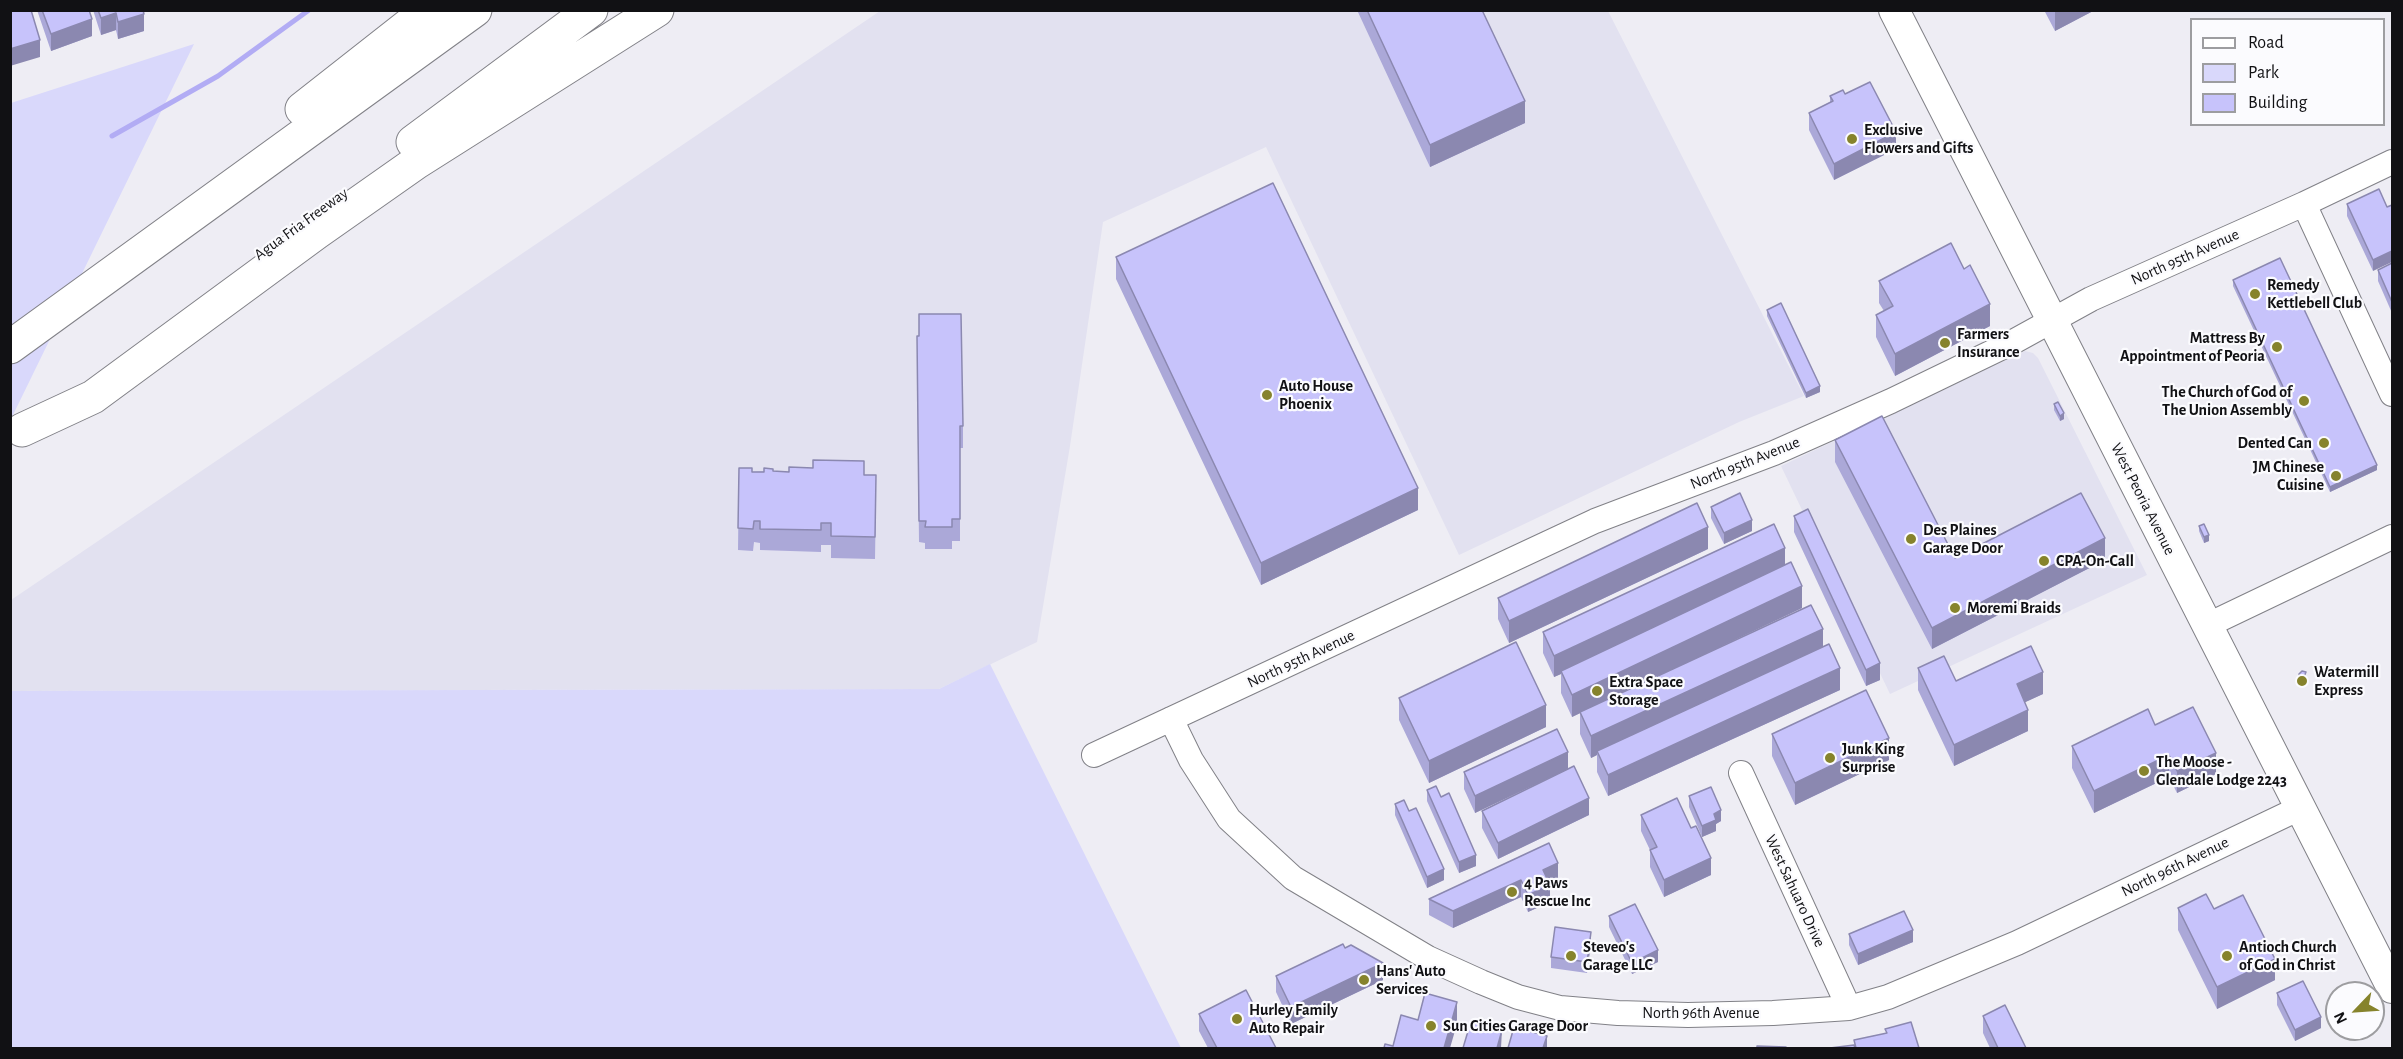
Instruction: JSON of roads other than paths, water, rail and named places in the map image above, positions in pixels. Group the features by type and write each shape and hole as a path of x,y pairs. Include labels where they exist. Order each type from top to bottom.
{"highway":[{"path":"10,330 31,305 255,144 428,10"},
{"path":"10,347 475,10"},
{"name":"Agua Fria Freeway","path":"16,434 82,380 215,288 591,10"},
{"path":"16,434 93,397 316,233 417,162 657,10"}],"main road":[{"name":"West Peoria Avenue","path":"1894,10 2392,988"}],"street":[{"name":"North 95th Avenue","path":"1094,755 1595,521 1774,453 1891,401 2013,342 2091,299 2392,162"},
{"path":"2304,204 2392,394"},
{"path":"2208,625 2392,537"},
{"name":"North 96th Avenue","path":"1172,719 1191,760 1229,819 1293,878 1428,958 1481,982 1518,997 1560,1008 1618,1013 1710,1015 1850,1008 1888,997 2017,943 2300,808"},
{"name":"West Sahuaro Drive","path":"1741,773 1850,1008"}],"waterway":[{"path":"112,136 218,76 309,10"}],"place":[{"name":"Exclusive Flowers and Gifts","path":"1852,139"},
{"name":"Remedy Kettlebell Club","path":"2255,294"},
{"name":"Farmers Insurance","path":"1945,343"},
{"name":"Mattress By Appointment of Peoria","path":"2277,347"},
{"name":"Auto House Phoenix","path":"1267,395"},
{"name":"The Church of God of The Union Assembly","path":"2304,401"},
{"name":"Dented Can","path":"2324,443"},
{"name":"JM Chinese Cuisine","path":"2336,476"},
{"name":"Des Plaines Garage Door","path":"1911,539"},
{"name":"CPA-On-Call","path":"2044,561"},
{"name":"Moremi Braids","path":"1955,608"},
{"name":"Watermill Express","path":"2302,681"},
{"name":"Extra Space Storage","path":"1597,691"},
{"name":"Junk King Surprise","path":"1830,758"},
{"name":"The Moose - Glendale Lodge 2243","path":"2144,771"},
{"name":"4 Paws Rescue Inc","path":"1512,892"},
{"name":"Steveo's Garage LLC","path":"1571,956"},
{"name":"Antioch Church of God in Christ","path":"2227,956"},
{"name":"Hans' Auto Services","path":"1364,980"},
{"name":"Hurley Family Auto Repair","path":"1237,1019"},
{"name":"Sun Cities Garage Door","path":"1431,1026"}]}
